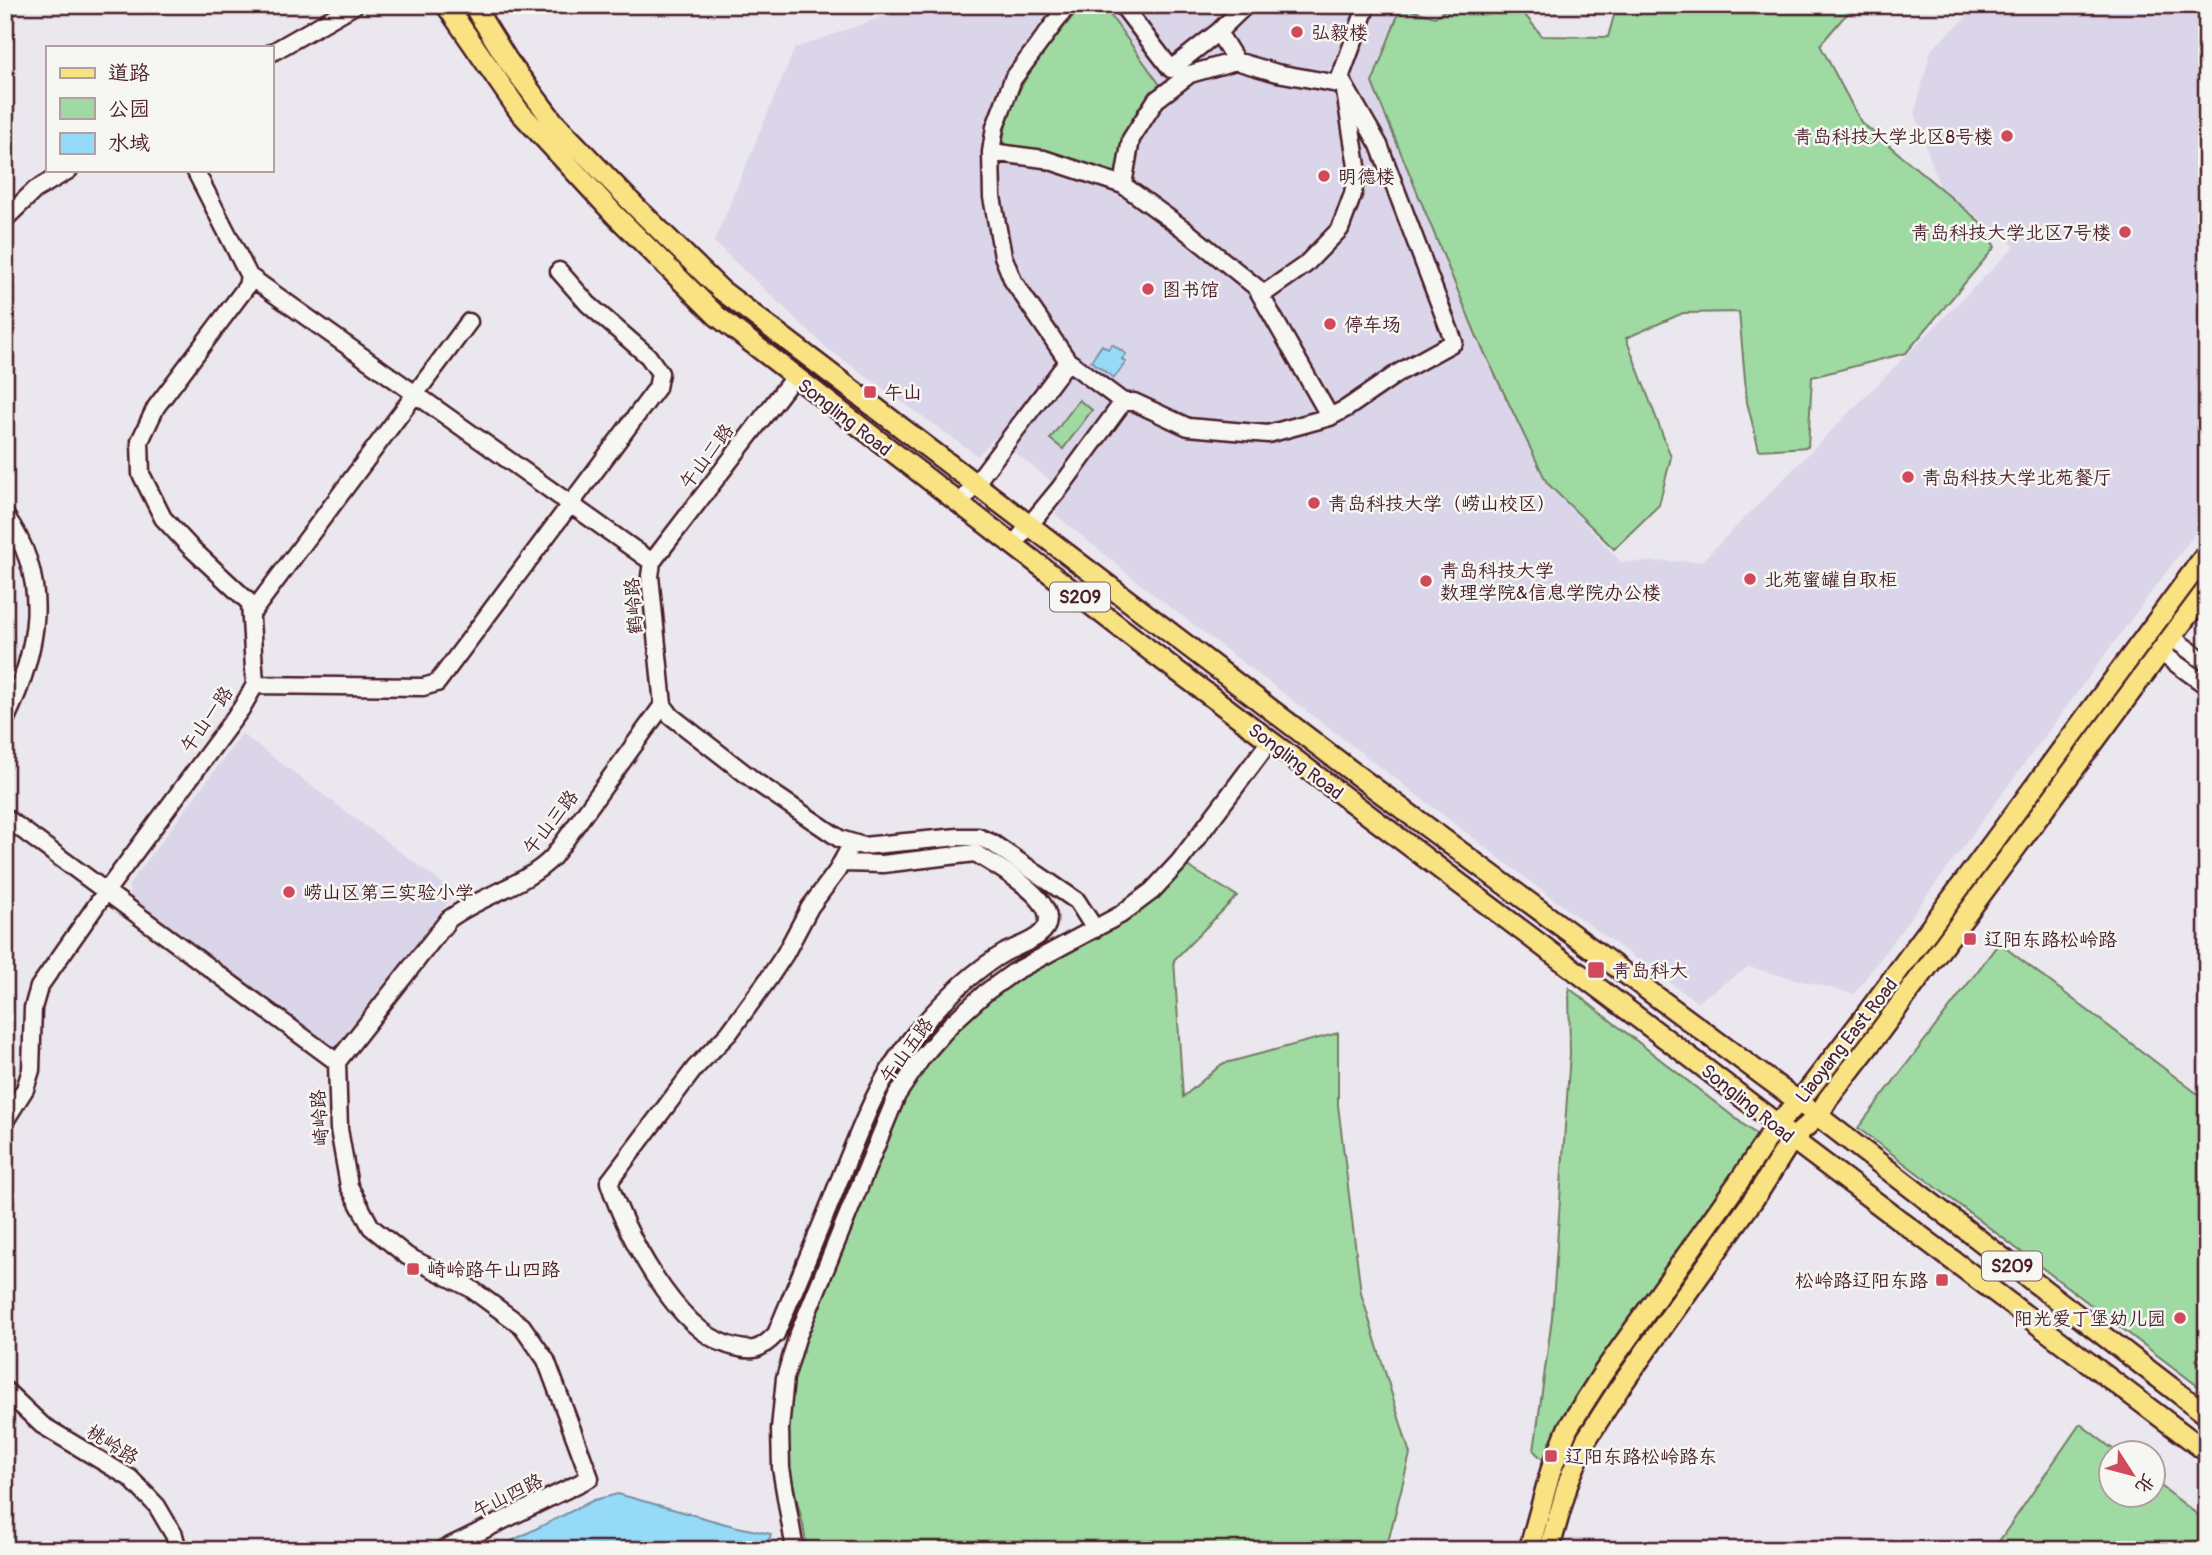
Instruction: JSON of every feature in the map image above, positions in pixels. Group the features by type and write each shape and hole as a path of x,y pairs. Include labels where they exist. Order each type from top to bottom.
{"main road":[{"name":"Songling Road","path":"446,5 519,111 616,216 717,316 1270,741 1777,1124 1792,1139 2207,1452"},
{"name":"Songling Road","path":"473,5 508,61 553,121 721,290 1362,779 1818,1116 2207,1415"},
{"name":"Liaoyang East Road","path":"1529,1550 1551,1470 1568,1427 1603,1373 1777,1124 1799,1102 1862,1020 2207,553"},
{"name":"Liaoyang East Road","path":"1549,1550 1569,1480 1586,1440 1620,1387 1758,1193 1792,1139 1818,1116 2207,589"}],"street":[{"path":"273,52 355,5"},
{"path":"1068,5 1013,79 995,127 991,152 992,197 1003,256 1013,281 1068,361 1123,402 1134,402 1188,427 1268,434 1330,417 1398,373 1454,342 1379,145 1340,78 1367,5"},
{"path":"1122,5 1171,69 1218,32 1245,5"},
{"path":"1218,32 1237,61"},
{"path":"1123,185 1131,139 1156,100 1190,74 1237,61 1277,74 1344,85"},
{"path":"1262,295 1305,265 1340,229 1353,194 1357,166 1344,85"},
{"path":"991,152 1044,159 1123,185 1185,230 1256,287 1330,417"},
{"path":"5,219 35,190 66,172"},
{"name":"鹤岭路","path":"196,172 249,276 652,562 650,576 663,705"},
{"path":"255,685 423,687 437,683 657,388 660,373 648,356 589,304 559,271"},
{"path":"249,276 247,286 156,407 141,441 141,474 163,518 250,603 251,614"},
{"path":"251,614 468,322"},
{"path":"960,504 1068,361"},
{"name":"午山二路","path":"652,562 794,377"},
{"path":"1013,545 1060,488 1123,402"},
{"path":"5,515 17,531 30,561 35,589 36,621 25,676 5,721"},
{"name":"午山一路","path":"5,1121 25,1090 31,1070 33,1008 39,987 241,709 255,685 251,614"},
{"path":"2166,644 2207,663"},
{"path":"2166,644 2207,686"},
{"path":"663,705 671,716 756,782 840,839 863,846 923,839 978,837 992,843 1077,901 1096,929"},
{"name":"午山三路","path":"337,1062 449,919 464,908 540,870 553,857 663,705"},
{"name":"午山五路","path":"795,1550 781,1468 780,1429 785,1378 797,1338 897,1095 923,1056 951,1024 985,993 1014,972 1121,915 1152,891 1179,862 1270,741"},
{"name":"崎岭路","path":"5,817 337,1062 339,1129 349,1186 371,1227 407,1256 470,1288 522,1326 546,1360 590,1478"},
{"path":"841,863 883,864 975,853 1007,873 1037,897 1045,907 1048,920 1045,929 1040,933 1003,954 971,977 930,1016 905,1046 873,1099 776,1334 764,1346 747,1350 719,1342 698,1329 672,1301 641,1254 617,1209 609,1182 695,1068 729,1033 742,1015 785,954 810,907 841,863 852,842"},
{"name":"桃岭路","path":"5,1391 42,1425 130,1479 157,1506 174,1535 178,1550"},
{"name":"午山四路","path":"442,1550 590,1478"}],"shaded area":[{"name":"青岛科技大学（崂山校区）","path":"916,5 1402,5 1373,83 1477,337 1547,483 1621,562 1702,561 2015,246 1940,188 1915,112 1931,50 1980,5 2207,5 2207,517 1854,994 1748,967 1697,1002 1560,904 1153,594 1055,514 1069,492 1060,488 995,437 978,456 828,349 714,242 795,48"},
{"name":"崂山区第三实验小学","path":"242,734 446,886 450,899 341,1046 332,1048 131,898 128,886"}],"green space":[{"path":"1082,5 1103,5 1160,85 1139,107 1117,173 1003,143 1006,123 1021,86"},
{"path":"1453,5 1517,5 1542,36 1608,37 1617,5 1858,5 1820,45 1861,122 1979,221 1995,247 1906,353 1812,377 1808,447 1759,450 1747,402 1739,312 1683,313 1626,338 1671,457 1659,505 1614,549 1547,483 1477,337 1372,83 1401,7 1435,17"},
{"path":"1079,400 1092,410 1063,449 1050,439"},
{"path":"1187,866 1237,896 1174,960 1183,1097 1222,1064 1338,1033 1338,1105 1361,1293 1410,1454 1386,1550 807,1550 788,1463 789,1394 805,1332 903,1098 930,1057 977,1007 1024,970 1112,928 1149,901"},
{"path":"1999,943 2207,1101 2207,1346 2196,1360 2207,1368 2207,1393 1858,1128"},
{"path":"1569,988 1758,1136 1638,1306 1544,1461 1534,1451 1552,1318 1570,1053"},
{"path":"2080,1424 2101,1440 2096,1440 2096,1510 2166,1510 2166,1490 2207,1522 2207,1550 1993,1550"}],"water":[{"path":"1112,344 1126,354 1122,359 1126,362 1114,378 1091,361 1102,345 1108,349"},
{"path":"618,1494 771,1534 766,1550 493,1550 594,1500"}],"place":[{"name":"弘毅楼","path":"1297,32"},
{"name":"青岛科技大学北区8号楼","path":"2007,136"},
{"name":"明德楼","path":"1324,176"},
{"name":"青岛科技大学北区7号楼","path":"2125,232"},
{"name":"图书馆","path":"1148,289"},
{"name":"停车场","path":"1330,324"},
{"name":"午山","path":"870,392"},
{"name":"青岛科技大学北苑餐厅","path":"1908,477"},
{"name":"青岛科技大学（崂山校区）","path":"1314,503"},
{"name":"北苑蜜罐自取柜","path":"1750,579"},
{"name":"青岛科技大学 数理学院&信息学院办公楼","path":"1426,581"},
{"name":"崂山区第三实验小学","path":"289,892"},
{"name":"辽阳东路松岭路","path":"1970,939"},
{"name":"青岛科大","path":"1596,970"},
{"name":"崎岭路午山四路","path":"413,1269"},
{"name":"松岭路辽阳东路","path":"1942,1280"},
{"name":"阳光爱丁堡幼儿园","path":"2180,1318"},
{"name":"辽阳东路松岭路东","path":"1551,1456"}]}
